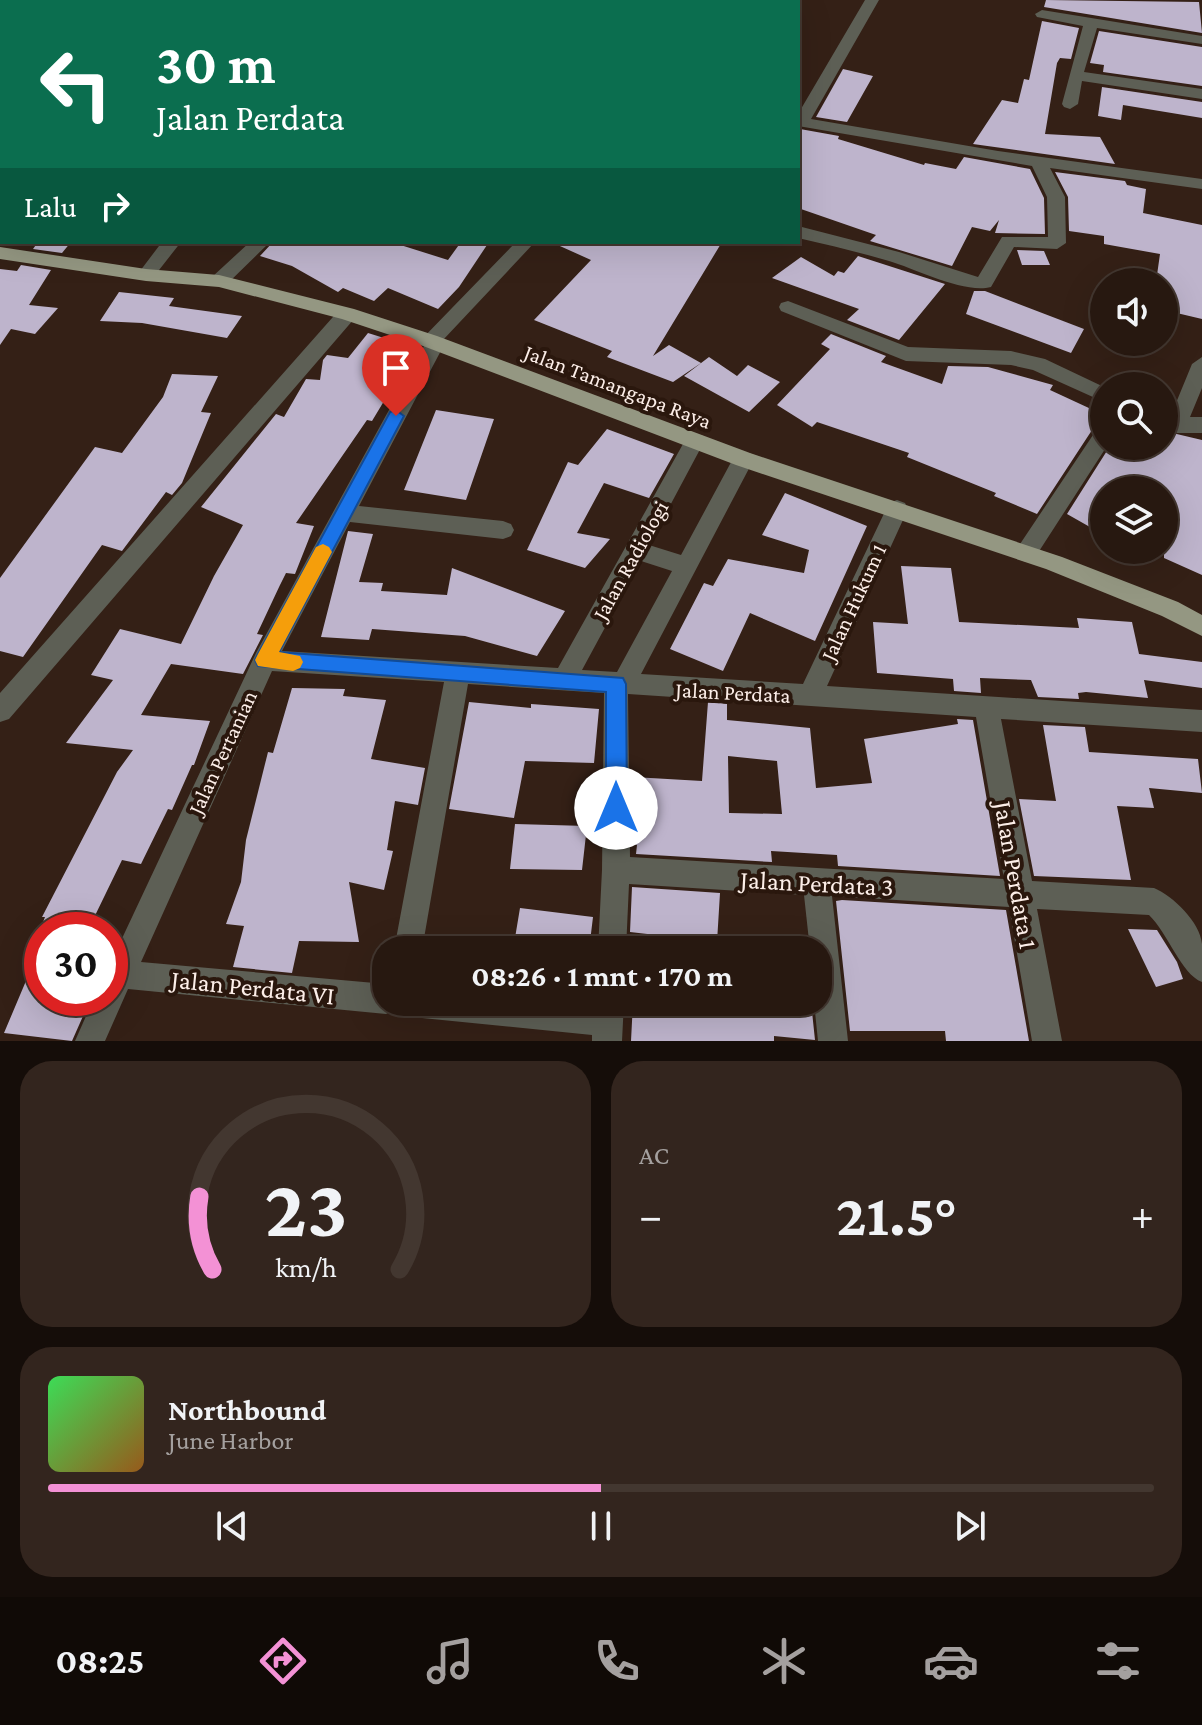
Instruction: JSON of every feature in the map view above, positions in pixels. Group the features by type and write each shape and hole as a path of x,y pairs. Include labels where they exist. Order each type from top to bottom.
{"main road":[{"name":"Jalan Tamangapa Raya","path":"0,253 146,275 219,281 347,314 433,342 743,459 1026,553 1170,609 1202,626"}],"street":[{"path":"872,0 800,121 875,136 1202,184"},
{"path":"1042,14 1202,40"},
{"path":"1070,104 1075,75 1091,23"},
{"path":"1075,75 1202,94"},
{"path":"800,233 893,256 974,283 984,283 1008,241 1057,243 1056,197 1038,160"},
{"path":"146,275 170,244"},
{"path":"219,281 259,244"},
{"name":"Jalan Pertanian","path":"128,957 265,660 433,342 524,244"},
{"path":"788,307 906,354 1011,358 1038,364 1090,388"},
{"path":"0,711 347,314"},
{"path":"1178,409 1202,364"},
{"path":"1178,423 1202,425"},
{"name":"Jalan Radiologi","path":"565,679 695,440"},
{"path":"1026,553 1090,455"},
{"path":"613,936 620,685 743,459"},
{"name":"Jalan Hukum 1","path":"810,696 897,509"},
{"path":"344,513 503,530"},
{"path":"635,550 686,566"},
{"name":"Jalan Perdata","path":"265,660 457,675 565,679 1202,721"},
{"path":"410,936 457,675"},
{"name":"Jalan Perdata 1","path":"987,708 1047,1041"},
{"name":"Jalan Perdata 3","path":"616,870 1019,895 1133,898 1154,902 1164,909 1202,968"},
{"path":"817,883 833,1041"},
{"name":"Jalan Perdata VI","path":"128,990 372,998"},
{"name":"Jalan Pertanian","path":"90,1041 101,1016"},
{"path":"549,1016 608,1022"}],"building":[{"path":"1046,0 1199,2 1202,33 1044,7"},
{"path":"1042,21 1079,28 1071,59 1060,58 1057,63 1045,134 1100,137 1115,164 973,144 1002,100 1018,103 1024,79 1029,80"},
{"path":"1099,31 1202,47 1202,86 1103,72 1104,65 1090,63"},
{"path":"843,69 873,76 847,122 816,117"},
{"path":"1102,87 1202,102 1202,118 1123,105 1121,120 1098,116"},
{"path":"800,129 839,136 838,139 924,165 956,169 964,157 1030,169 1044,198 1045,234 995,233 999,220 990,231 972,227 952,266 870,241 876,235 800,209"},
{"path":"1055,172 1125,181 1127,185 1146,189 1143,213 1202,225 1202,319 1178,313 1178,268 1158,268 1160,254 1104,244 1104,236 1069,231 1068,197"},
{"path":"37,244 69,244 62,253 33,249"},
{"path":"271,244 397,244 448,260 460,244 488,244 459,287 438,309 388,288 374,301 343,288 338,292 292,266 260,256"},
{"path":"555,244 721,244 653,356 669,345 701,363 673,382 607,357 612,351 534,320 591,260"},
{"path":"1017,250 1044,251 1050,265 1022,265"},
{"path":"858,256 945,284 899,340 847,320 859,309 772,278 801,257 834,276 838,271 844,273"},
{"path":"21,265 51,270 29,305 58,308 35,334 11,329 0,345 0,269 17,271"},
{"path":"974,291 985,291 1084,329 1071,353 966,314"},
{"path":"119,292 174,298 169,306 242,316 227,338 142,323 100,321"},
{"path":"368,333 416,348 372,421 367,420 296,523 314,526 295,574 286,573 280,585 257,634 263,635 243,674 171,664 141,715 210,721 194,765 141,864 122,860 97,912 45,912 117,772 133,750 66,743 113,680 91,675 120,629 181,644 243,525 201,507 276,414 284,417 306,379 320,380 323,360 327,355 348,358"},
{"path":"831,334 886,356 881,362 942,384 948,366 988,367 1053,385 1050,390 1090,409 1090,433 1037,514 994,496 996,493 907,457 909,453 817,422 812,427 777,405 830,349 821,344"},
{"path":"709,357 737,376 748,365 780,382 749,412 684,376"},
{"path":"172,374 218,376 201,412 211,413 182,483 172,495 166,492 122,551 102,545 23,657 0,651 0,578 95,447 122,453 163,397"},
{"path":"436,410 494,419 466,500 404,490"},
{"path":"607,429 674,454 649,498 604,483 577,533 610,539 585,568 527,550 568,462 578,465"},
{"path":"1178,434 1202,440 1202,575 1177,564 1178,476 1091,476 1101,460 1178,460"},
{"path":"1090,478 1090,527 1067,514"},
{"path":"785,493 867,526 815,641 750,613 723,671 670,649 704,583 713,586 728,559 804,573 809,550 762,535"},
{"path":"348,531 373,534 359,582 383,583 381,591 447,595 452,568 565,611 537,656 465,636 372,629 369,640 321,637"},
{"path":"901,566 951,568 959,622 1079,628 1077,618 1132,622 1139,654 1202,662 1202,688 1144,680 1148,698 1086,692 1078,693 1079,699 1038,697 1031,680 980,678 981,693 954,691 953,679 877,673 873,622 908,624"},
{"path":"292,688 345,689 343,696 386,700 371,759 425,768 418,805 395,801 387,850 393,851 384,890 349,882 359,942 299,941 292,973 233,967 244,926 226,924 241,882 246,840 268,752 273,753"},
{"path":"469,702 531,708 531,704 599,709 594,763 525,761 514,818 449,809"},
{"path":"708,702 727,704 727,720 810,728 816,788 872,783 864,739 958,724 957,719 973,720 1000,876 838,866 837,855 771,851 772,862 636,854 637,845 633,844 633,777 702,781","holes":["728,756 777,761 782,814 729,813"]},
{"path":"1043,725 1085,727 1089,752 1198,759 1202,793 1149,788 1154,808 1117,806 1131,880 1034,876 1019,799 1056,801"},
{"path":"515,824 587,826 582,870 510,869"},
{"path":"632,887 720,893 717,936 665,936 630,932"},
{"path":"836,901 1006,910 1029,1041 946,1041 945,1031 850,1031"},
{"path":"520,908 593,917 591,936 515,936"},
{"path":"1128,929 1157,930 1177,962 1183,979 1156,987"},
{"path":"24,986 24,1016 83,1016 72,1041 4,1033"},
{"path":"632,1016 812,1016 815,1040 774,1036 774,1041 631,1041"}],"slow traffic":[{"path":"293,662 265,660 323,552"}],"route":[{"path":"396,416 265,660 616,684 616,808"}]}
